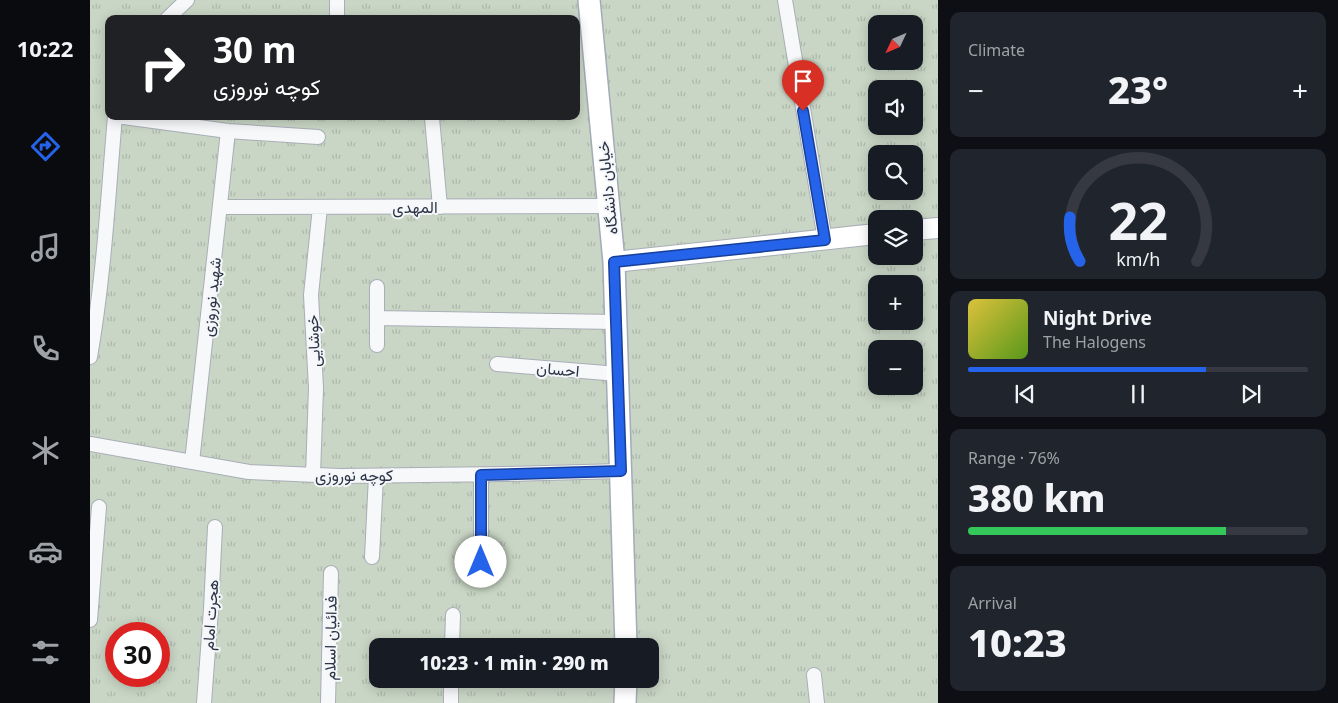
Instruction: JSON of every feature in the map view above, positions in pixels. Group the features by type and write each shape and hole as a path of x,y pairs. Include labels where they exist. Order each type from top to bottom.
{"main road":[{"name":"خیابان دانشگاه","path":"588,0 614,262 626,638"},
{"path":"625,703 626,688"}],"street":[{"path":"171,15 187,0"},
{"path":"337,0 338,15"},
{"path":"785,0 825,240"},
{"path":"90,357 105,241 116,120"},
{"path":"146,120 228,131 318,137"},
{"path":"432,120 440,207"},
{"name":"شهید نوروزی","path":"192,462 228,131"},
{"name":"خوشایی","path":"313,475 316,388 310,295 320,206"},
{"name":"المهدی","path":"221,207 609,206"},
{"path":"923,229 938,228"},
{"path":"614,262 868,235"},
{"path":"376,287 378,345"},
{"path":"378,318 616,322"},
{"name":"احسان","path":"497,364 618,374"},
{"name":"کوچه نوروزی","path":"90,444 249,472 376,476 621,471"},
{"path":"481,475 482,579"},
{"path":"372,557 376,476"},
{"path":"90,620 99,507"},
{"name":"هجرت امام","path":"204,703 212,609 215,527"},
{"name":"فدائیان اسلام","path":"328,703 331,573"},
{"path":"452,638 453,615"},
{"path":"814,675 817,703"},
{"path":"451,703 452,688"}],"green space":[{"path":"90,0 938,0 938,703 90,703"}],"route":[{"path":"481,562 481,475 621,471 614,262 825,240 803,111"}]}
